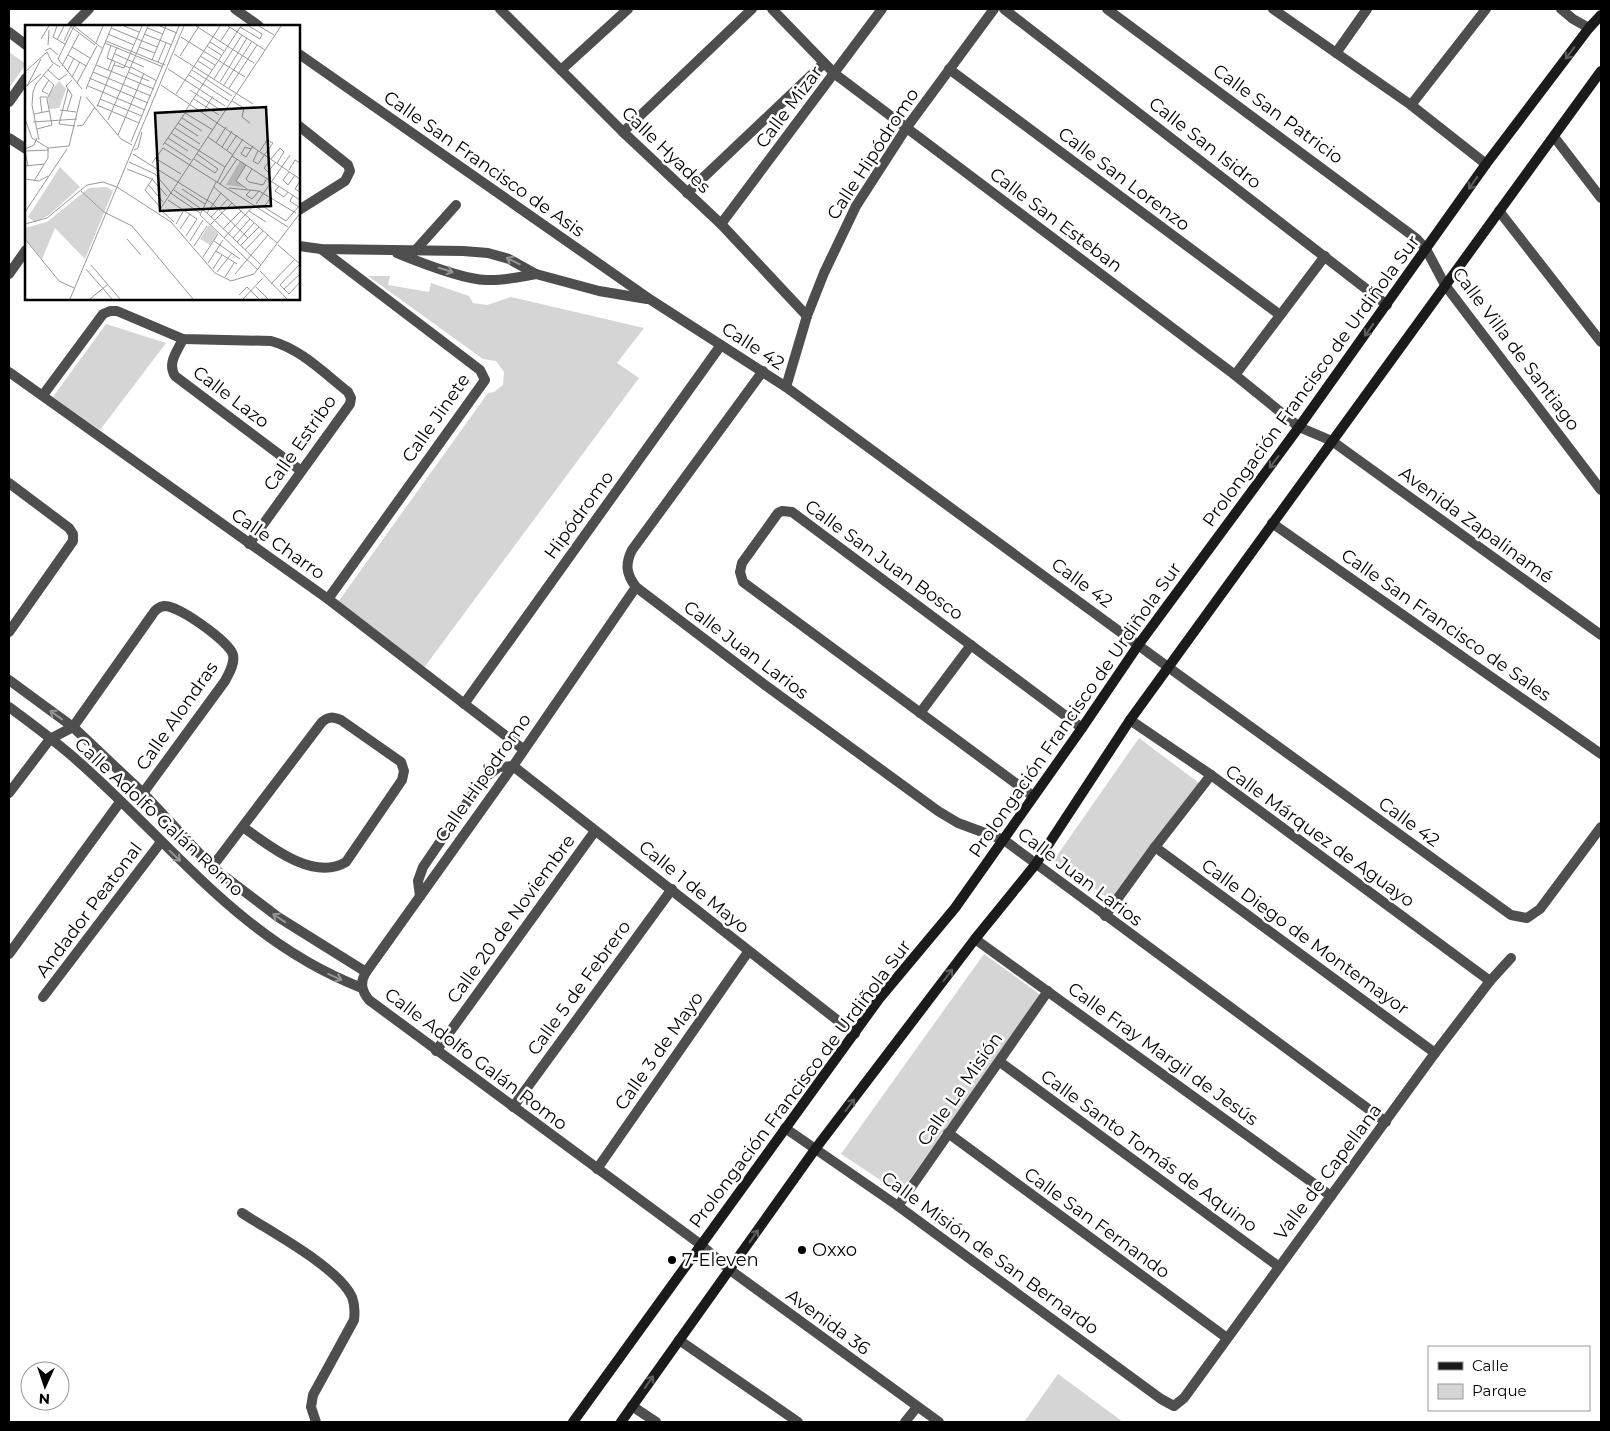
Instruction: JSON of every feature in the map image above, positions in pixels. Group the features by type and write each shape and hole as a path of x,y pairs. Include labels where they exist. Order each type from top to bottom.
{"main road":[{"name":"Prolongación Francisco de Urdiñola Sur","path":"573,1422 879,999 955,908 1082,728 1138,644 1299,427 1486,164 1589,28 1601,16"},
{"path":"621,1422 816,1148 975,939 1035,865 1130,720 1499,211 1555,138 1601,71"}],"street":[{"path":"73,25 89,9"},
{"path":"235,9 258,25"},
{"path":"246,17 254,9"},
{"name":"Calle Hyades","path":"501,9 623,132 721,224 807,316"},
{"path":"561,70 628,9"},
{"path":"623,132 752,9"},
{"name":"Calle San Esteban","path":"772,9 834,74 1235,375 1299,427 1332,441"},
{"name":"Calle Mizar","path":"721,224 882,9"},
{"name":"Calle Hipódromo","path":"786,387 807,316 838,239 856,206 907,127 994,9"},
{"name":"Calle San Isidro","path":"1004,9 1387,304"},
{"name":"Calle San Patricio","path":"1107,9 1405,228 1426,249"},
{"path":"1272,9 1411,105 1486,164"},
{"path":"1336,53 1367,9"},
{"path":"1411,105 1486,9"},
{"path":"1561,9 1573,19 1589,28"},
{"path":"9,32 25,44"},
{"name":"Calle San Francisco de Asis","path":"300,55 651,300"},
{"name":"Calle Mizar","path":"687,193 824,63"},
{"name":"Calle San Lorenzo","path":"949,69 1280,315"},
{"path":"9,102 25,79"},
{"path":"300,127 348,166 350,171 345,181 300,209"},
{"path":"9,138 25,148"},
{"path":"1555,138 1601,198"},
{"path":"412,254 456,205"},
{"path":"1499,211 1601,342"},
{"path":"300,246 321,249 394,251 412,254 484,280 508,280 536,274"},
{"name":"Calle Jinete","path":"321,249 480,370 484,380 328,599"},
{"name":"Calle Villa de Santiago","path":"1426,249 1445,285 1601,490"},
{"path":"9,274 25,251"},
{"path":"412,254 464,251 488,253 509,259 536,274 599,291 651,300"},
{"path":"1235,375 1325,256"},
{"name":"Calle 42","path":"651,300 786,387 1501,910 1519,918 1526,918 1540,909 1601,827"},
{"name":"Calle Estribo","path":"43,395 103,314 110,311 117,310 183,339 270,342 282,344 300,354 348,392 351,398 350,404 300,470 249,544"},
{"name":"Calle Lazo","path":"183,339 171,362 171,368 176,376 300,470"},
{"name":"Hipódromo","path":"464,704 721,345"},
{"name":"Calle Charro","path":"9,372 328,599 523,749"},
{"name":"Calle Juan Larios","path":"763,372 632,550 627,567 629,578 636,587 938,811 958,823 1004,840 1035,865 1386,1122"},
{"name":"Avenida Zapalinamé","path":"1332,441 1601,635"},
{"path":"9,483 69,528 74,534 73,541 9,632"},
{"name":"Calle San Juan Bosco","path":"1033,796 740,578 742,563 778,513 787,510 797,514 1082,728"},
{"name":"Calle San Francisco de Sales","path":"1272,523 1601,754"},
{"name":"Calle Hipódromo","path":"362,988 366,972 636,587"},
{"name":"Calle Alondras","path":"73,727 157,608 165,606 182,611 228,646 233,655 233,662 225,681 143,793"},
{"path":"920,713 971,645"},
{"name":"Calle Adolfo Galán Romo","path":"9,680 73,727 143,793 212,867 278,917 366,972"},
{"name":"Calle Adolfo Galán Romo","path":"9,707 80,763 225,902 278,944 308,964 362,988 369,1000 436,1051 700,1244"},
{"path":"212,867 242,827 326,718 333,717 341,720 402,762 404,771 402,780 346,862 339,866 324,868 282,856 242,827"},
{"name":"Calle Márquez de Aguayo","path":"1130,720 1210,775 1490,980"},
{"path":"9,793 50,739 73,727"},
{"path":"420,896 418,881 423,867 478,786 494,769 512,766"},
{"name":"Calle 1 de Mayo","path":"512,766 672,889 748,952 855,1034"},
{"path":"1105,916 1154,847 1210,775"},
{"path":"9,954 120,802"},
{"name":"Calle 20 de Noviembre","path":"436,1051 595,830"},
{"name":"Andador Peatonal","path":"43,998 161,842"},
{"name":"Calle Diego de Montemayor","path":"1154,847 1435,1053"},
{"name":"Calle 5 de Febrero","path":"513,1107 672,889"},
{"name":"Calle Fray Margil de Jesús","path":"975,939 1331,1196"},
{"name":"Calle 3 de Mayo","path":"597,1169 748,952"},
{"name":"Valle de Capellana","path":"1174,1406 1184,1398 1278,1266 1435,1053 1490,980 1511,958"},
{"name":"Calle La Misión","path":"898,1206 1048,991"},
{"name":"Calle Santo Tomás de Aquino","path":"1000,1062 1278,1266"},
{"name":"Calle Misión de San Bernardo","path":"785,1128 898,1206 1161,1399 1174,1406"},
{"name":"Calle San Fernando","path":"948,1134 1227,1338"},
{"path":"242,1213 321,1265 334,1275 352,1297 355,1307 354,1320 313,1395 311,1407 316,1422"},
{"name":"Avenida 36","path":"700,1244 730,1270 939,1422"},
{"path":"679,1340 798,1422"},
{"path":"632,1406 656,1422"},
{"path":"906,1422 917,1407"}],"green space":[{"path":"9,52 25,63 25,65 9,88"},
{"path":"368,276 390,276 388,285 429,292 431,283 469,296 473,303 487,305 511,297 644,328 617,363 639,378 423,669 338,602 488,393 494,392 503,385 504,372 496,361 483,359"},
{"path":"106,324 166,343 100,430 53,397"},
{"path":"1139,738 1199,783 1112,901 1054,860"},
{"path":"984,954 1042,996 900,1193 841,1154"},
{"path":"1058,1374 1123,1422 1024,1422"}],"place":[{"name":"Oxxo","path":"802,1250"},
{"name":"7-Eleven","path":"672,1260"}]}
